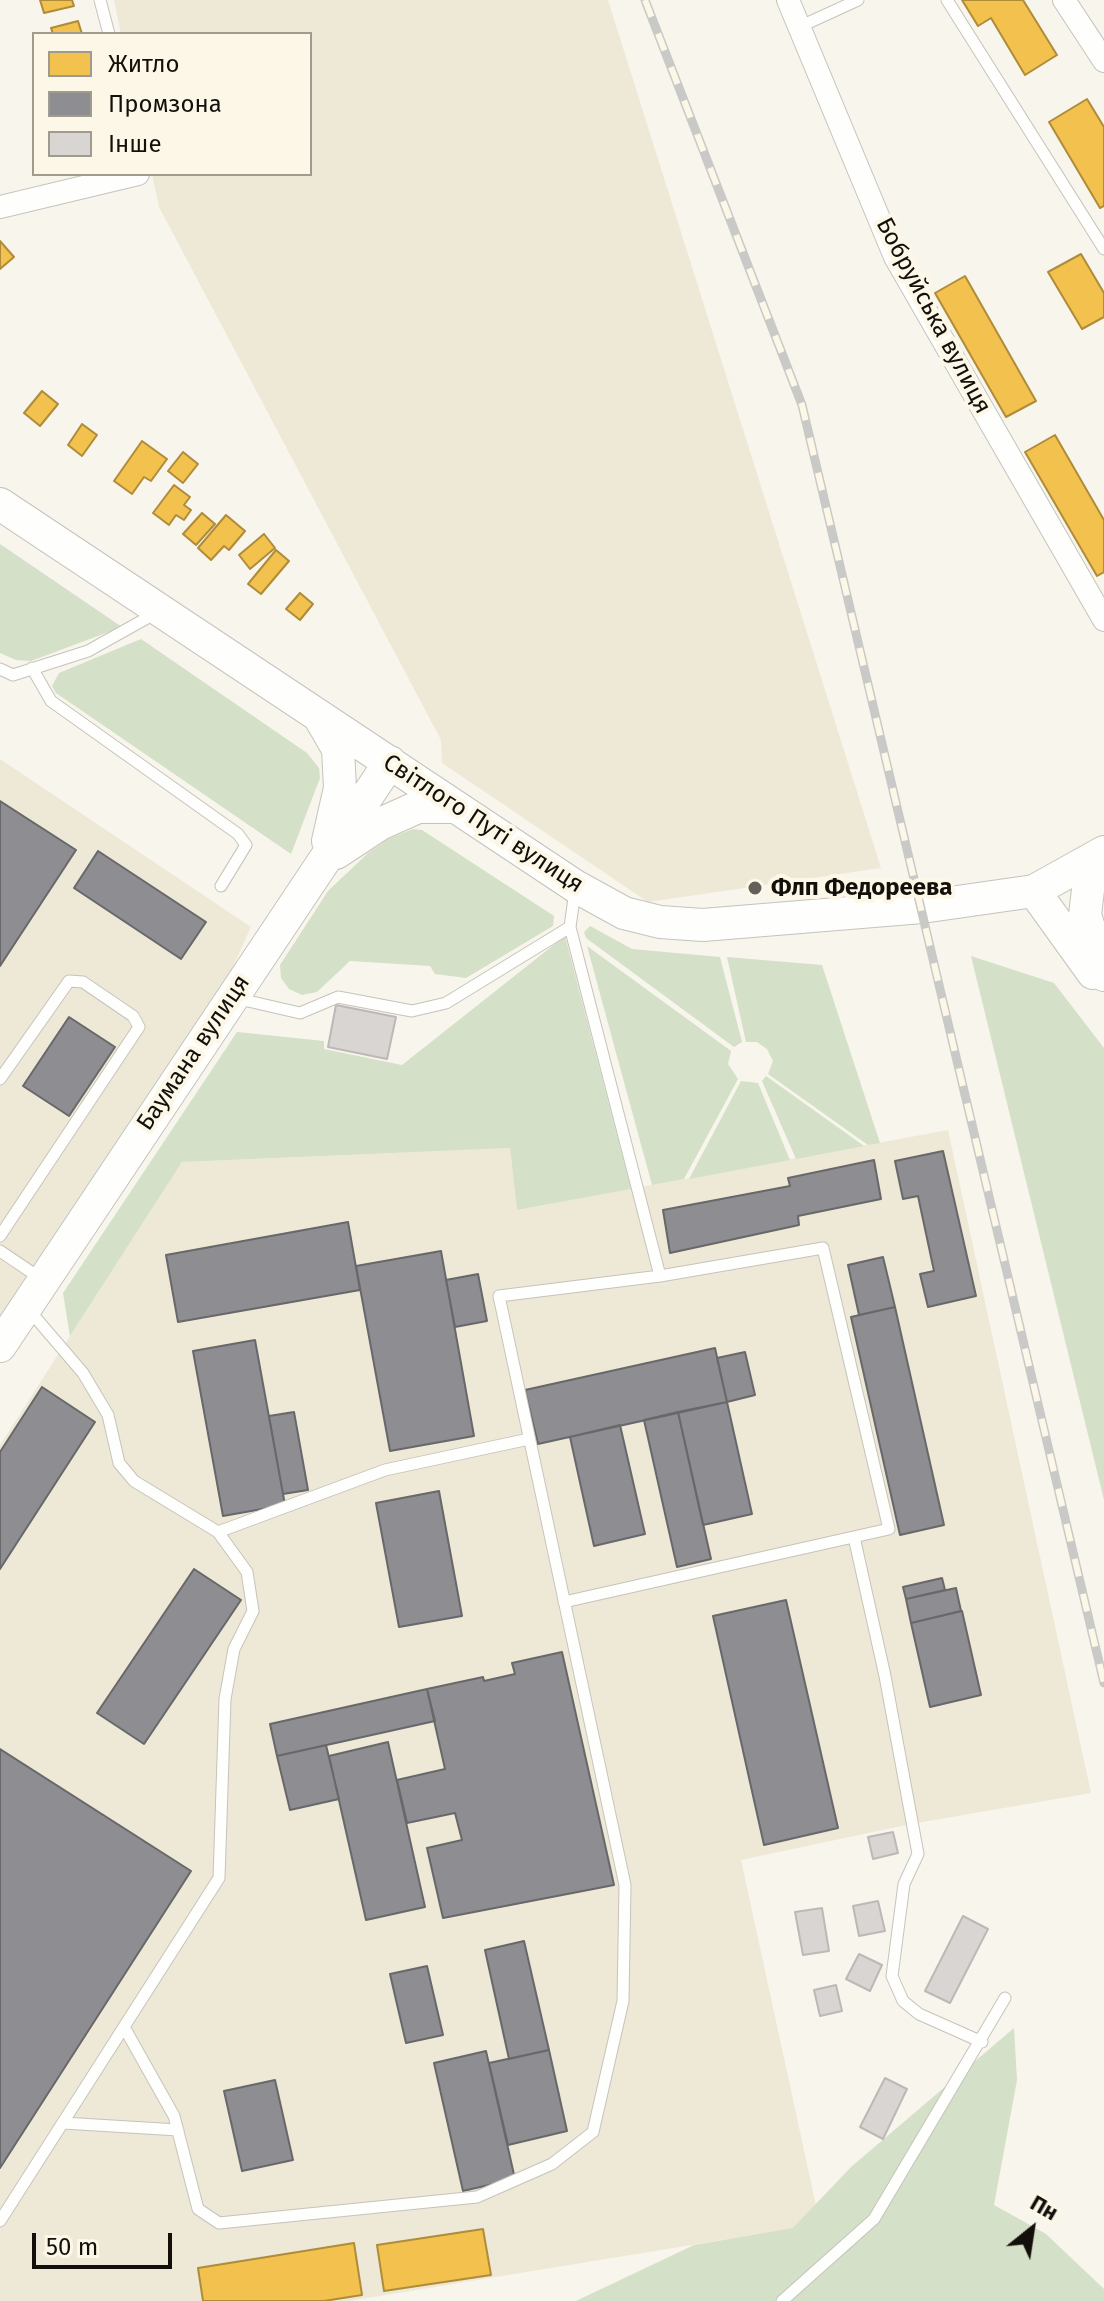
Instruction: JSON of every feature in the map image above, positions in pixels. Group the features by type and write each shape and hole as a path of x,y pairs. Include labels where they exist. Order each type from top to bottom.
{"main road":[{"name":"Світлого Путі вулиця","path":"0,504 575,886 624,913 660,922 703,925 922,907 1034,891"},
{"path":"319,715 338,749 340,788 323,861"},
{"name":"Баумана вулиця","path":"0,1346 390,762"},
{"path":"323,861 380,824 418,807 456,807"},
{"path":"1104,853 1034,891 1104,989"},
{"path":"1104,853 1089,881 1085,915 1104,975"}],"street":[{"name":"Бобруйська вулиця","path":"788,0 895,257 1104,620"},
{"path":"1064,0 1104,61"},
{"path":"0,207 130,176"}],"lane":[{"path":"100,0 108,32"},
{"path":"798,27 858,0"},
{"path":"947,0 1104,249"},
{"path":"0,669 13,675 88,651 161,610"},
{"path":"32,668 51,701 238,834 246,845 221,886"},
{"path":"575,886 570,927 660,1276"},
{"path":"232,997 300,1013 338,997 412,1011 446,1003 570,927"},
{"path":"0,1079 69,981 83,982 133,1016 139,1027 0,1236"},
{"path":"124,2027 174,2116 198,2209 219,2223 477,2197 552,2164 593,2132 623,2001 625,1885 564,1602 529,1439 499,1296 660,1276 823,1248 889,1529 564,1602"},
{"path":"0,1251 35,1293 108,1415 119,1463 134,1481 218,1532 247,1572 253,1611 234,1649 225,1699 219,1878 0,2221"},
{"path":"218,1532 385,1470 529,1439"},
{"path":"854,1537 885,1676 918,1854 904,1884 892,1976 903,2001 919,2014 982,2042"},
{"path":"782,2301 874,2219 982,2042 1005,1998"},
{"path":"63,2123 178,2130"}],"shaded area":[{"path":"114,0 608,0 881,868 648,902 442,763 441,740 159,207 152,176 312,176 312,32 121,32"},
{"path":"0,759 251,927 222,991 0,1325"},
{"path":"948,1130 1091,1793 911,1824 741,1860 820,2224 349,2301 0,2301 0,1445 182,1162 510,1148 517,1210"}],"green space":[{"path":"0,544 122,627 31,661 16,660 0,653"},
{"path":"141,639 307,753 319,768 320,778 291,854 56,693 52,686 59,673"},
{"path":"413,829 422,830 554,916 553,926 466,978 435,974 430,966 350,961 317,992 302,995 289,989 281,978 280,965 328,891 368,853 390,838"},
{"path":"590,926 632,949 720,957 742,1042 734,1047 586,938 584,932"},
{"path":"565,936 631,1189 517,1210 510,1148 182,1162 70,1336 63,1293 237,1032 324,1041 324,1049 402,1065"},
{"path":"587,946 731,1051 728,1064 738,1079 684,1179 652,1185"},
{"path":"971,956 1054,983 1104,1048 1104,1500"},
{"path":"727,957 822,965 880,1143 868,1145 768,1074 773,1061 767,1049 757,1042 746,1042"},
{"path":"766,1076 864,1146 796,1159 762,1081"},
{"path":"741,1081 758,1083 790,1160 689,1179"},
{"path":"1014,2028 1017,2080 994,2205 1046,2234 1104,2289 1104,2301 576,2301 694,2245 793,2228 851,2167"}],"building: Житло":[{"path":"40,0 72,0 74,6 44,13"},
{"path":"962,0 1023,0 1057,55 1025,75 991,18 978,26"},
{"path":"78,21 81,32 52,32 51,28"},
{"path":"1087,99 1104,127 1104,206 1100,208 1049,122"},
{"path":"0,241 14,257 0,269"},
{"path":"1081,254 1104,293 1104,317 1082,329 1048,272"},
{"path":"965,276 1036,401 1006,417 935,293"},
{"path":"42,391 58,404 40,426 24,413"},
{"path":"82,424 97,435 82,456 68,445"},
{"path":"1055,435 1104,520 1104,572 1097,576 1025,452"},
{"path":"142,441 167,459 151,481 144,477 132,494 114,481"},
{"path":"183,452 198,464 183,483 168,471"},
{"path":"174,485 190,497 184,505 191,510 184,520 176,515 169,525 153,513"},
{"path":"202,513 215,524 196,545 183,534"},
{"path":"226,515 245,531 229,550 224,546 211,560 198,548"},
{"path":"264,534 275,548 250,569 239,555"},
{"path":"276,550 289,561 261,594 248,584"},
{"path":"300,593 313,604 300,620 286,609"},
{"path":"483,2229 491,2275 384,2291 377,2245"},
{"path":"354,2243 362,2295 324,2301 203,2301 198,2268"}],"building: Промзона":[{"path":"0,801 76,850 0,966"},
{"path":"98,851 206,922 181,959 74,888"},
{"path":"69,1017 115,1047 69,1116 23,1086"},
{"path":"943,1151 976,1296 928,1307 920,1274 934,1271 918,1196 903,1199 895,1161"},
{"path":"874,1160 881,1199 798,1216 799,1225 670,1253 663,1210 790,1186 788,1178"},
{"path":"348,1222 360,1290 178,1322 166,1255"},
{"path":"441,1251 474,1436 390,1451 356,1266"},
{"path":"883,1257 895,1307 859,1315 848,1265"},
{"path":"478,1274 487,1321 455,1327 446,1280"},
{"path":"895,1307 944,1525 900,1535 851,1317"},
{"path":"255,1340 285,1505 223,1516 193,1351"},
{"path":"715,1348 727,1402 538,1444 525,1390"},
{"path":"745,1352 755,1395 727,1402 717,1358"},
{"path":"42,1387 95,1422 0,1569 0,1452"},
{"path":"727,1402 752,1514 703,1525 678,1412"},
{"path":"294,1412 308,1490 283,1494 269,1416"},
{"path":"678,1412 711,1559 677,1567 644,1420"},
{"path":"620,1425 645,1534 594,1546 570,1437"},
{"path":"439,1491 462,1616 399,1627 376,1503"},
{"path":"194,1569 241,1600 144,1744 97,1713"},
{"path":"942,1578 945,1590 906,1599 903,1587"},
{"path":"956,1588 961,1611 911,1623 906,1599"},
{"path":"786,1600 838,1828 764,1845 713,1616"},
{"path":"962,1611 981,1695 930,1707 911,1623"},
{"path":"562,1652 614,1885 443,1918 427,1848 462,1840 455,1813 407,1823 397,1780 445,1769 427,1689 483,1677 484,1681 515,1674 512,1663"},
{"path":"427,1689 435,1721 277,1756 270,1724"},
{"path":"388,1742 425,1907 366,1920 329,1756"},
{"path":"326,1745 339,1799 290,1810 277,1756"},
{"path":"0,1749 191,1871 0,2168"},
{"path":"524,1941 549,2050 509,2059 485,1950"},
{"path":"427,1966 443,2035 406,2043 390,1974"},
{"path":"549,2050 567,2131 508,2145 489,2063"},
{"path":"486,2051 515,2179 463,2191 434,2063"},
{"path":"275,2080 293,2160 242,2171 224,2091"}],"building: Інше":[{"path":"336,1005 396,1017 387,1059 328,1047"},
{"path":"893,1832 898,1853 873,1859 868,1837"},
{"path":"878,1901 885,1931 859,1936 853,1906"},
{"path":"822,1908 829,1951 803,1955 795,1912"},
{"path":"963,1916 988,1929 950,2003 925,1991"},
{"path":"859,1954 882,1965 870,1991 846,1979"},
{"path":"836,1985 842,2011 820,2016 814,1990"},
{"path":"885,2078 907,2089 883,2139 860,2127"}],"railway":[{"path":"645,0 802,405 1104,1683"}],"place":[{"name":"Флп Федореева","path":"755,888"}]}
